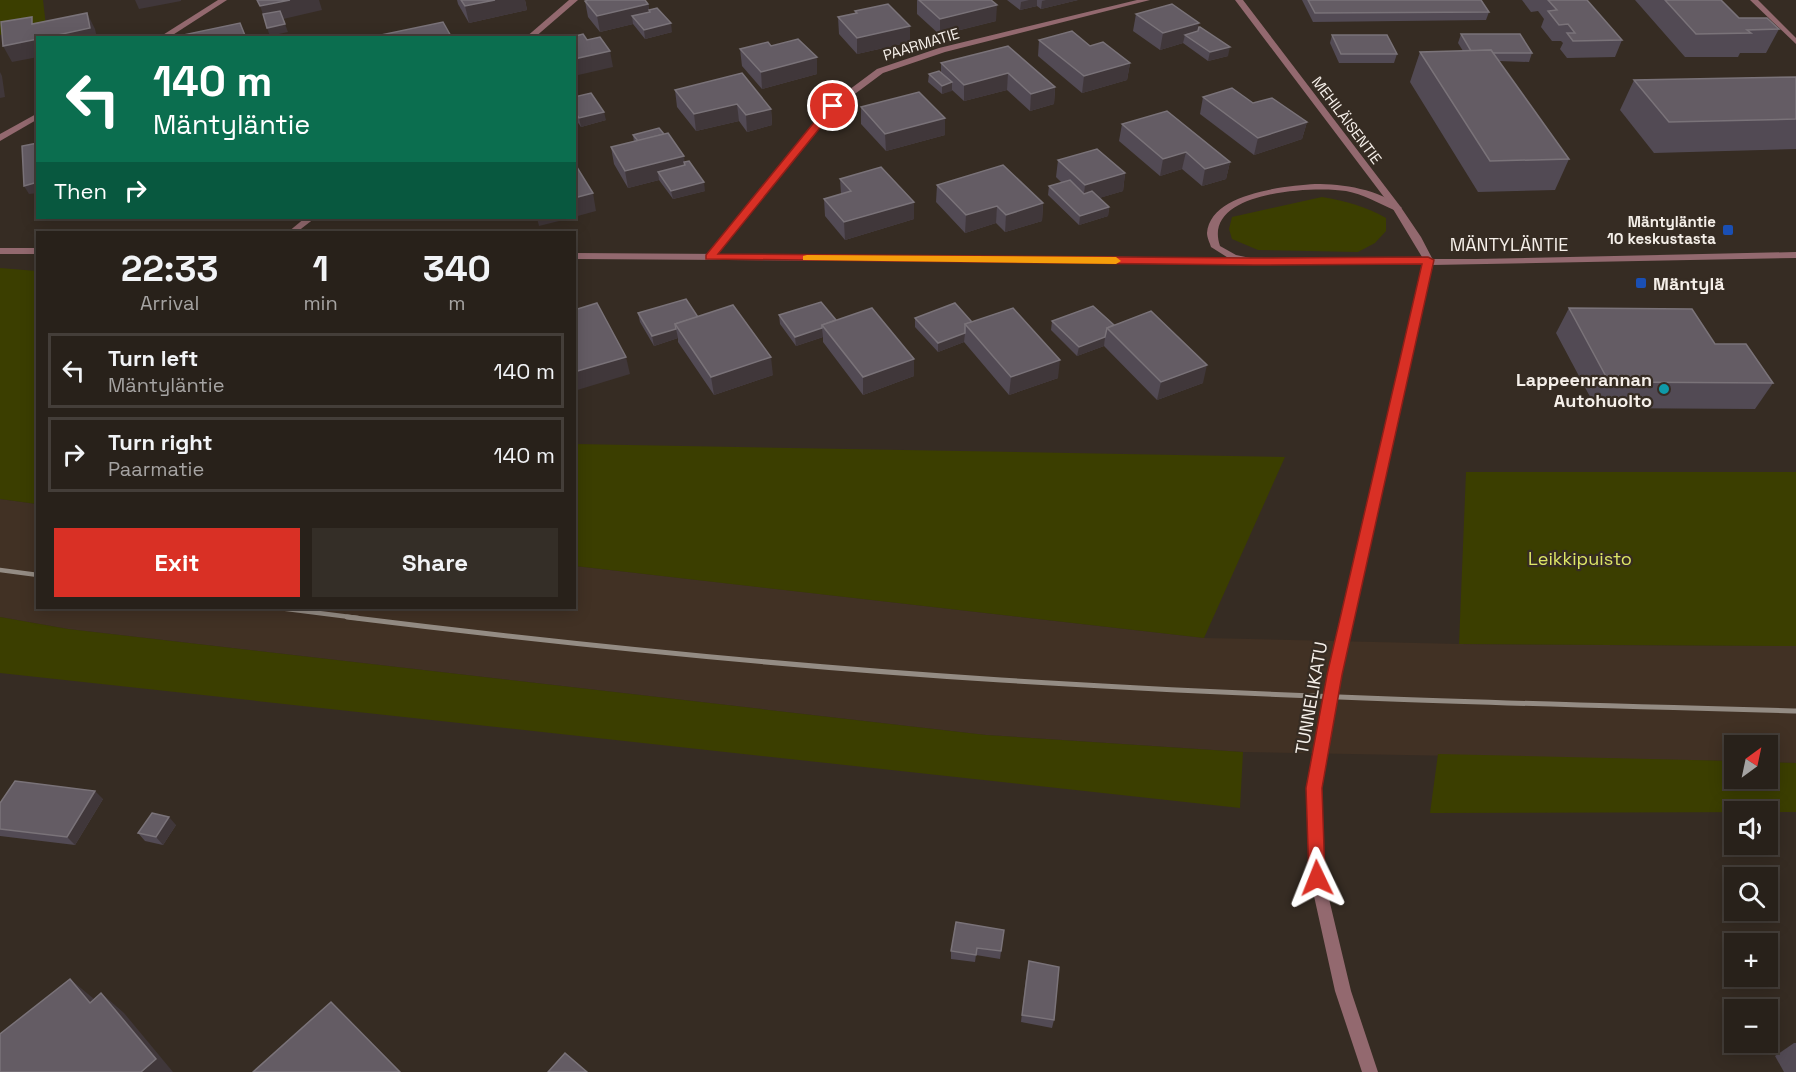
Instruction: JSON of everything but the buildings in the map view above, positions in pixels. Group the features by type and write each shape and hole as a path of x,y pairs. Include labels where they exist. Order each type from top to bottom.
{"street":[{"path":"165,36 223,0"},
{"path":"530,36 574,0"},
{"name":"PAARMATIE","path":"710,257 833,106 880,71 942,50 1146,0"},
{"name":"MEHILÄISENTIE","path":"1239,0 1397,208 1428,260"},
{"path":"1754,0 1796,42"},
{"path":"0,138 36,116"},
{"path":"1253,262 1233,257 1216,247 1212,233 1218,218 1231,207 1249,198 1285,188 1326,186 1349,189 1397,208"},
{"path":"293,231 309,219"},
{"path":"0,251 36,251"},
{"name":"MÄNTYLÄNTIE","path":"576,256 1476,262 1796,255"},
{"name":"TUNNELIKATU","path":"1370,1072 1343,991 1317,878 1314,788 1338,653 1428,260"}],"shaded area":[{"path":"0,499 36,504 36,609 576,609 576,566 1205,638 1459,644 1796,646 1796,763 1778,762 1778,735 1724,735 1724,761 1243,752 986,735 68,629 0,617"}],"green space":[{"path":"0,0 43,0 46,26 0,35"},
{"path":"1322,197 1355,204 1386,218 1386,231 1375,243 1358,252 1258,250 1232,239 1229,229 1232,217"},
{"path":"0,268 36,271 36,504 0,499"},
{"path":"576,444 1285,457 1204,638 576,566"},
{"name":"Leikkipuisto","path":"1466,472 1796,472 1796,646 1459,644"},
{"path":"0,617 68,629 986,735 1243,752 1240,808 0,673"},
{"path":"1438,754 1724,761 1724,789 1778,789 1778,762 1796,763 1796,812 1778,812 1778,801 1724,801 1724,812 1430,813"}],"railway":[{"path":"0,570 36,575"},
{"path":"287,609 358,618"},
{"path":"347,617 673,653 1001,680 1498,703 1796,711"}],"slow traffic":[{"path":"807,258 1116,261"}],"place":[{"name":"Mäntyläntie 10 keskustasta","path":"1728,230"},
{"name":"Mäntylä","path":"1641,283"},
{"name":"Lappeenrannan Autohuolto","path":"1664,389"}],"route":[{"path":"833,106 710,257 1253,262 1428,260 1334,675 1314,788 1317,878"}]}
